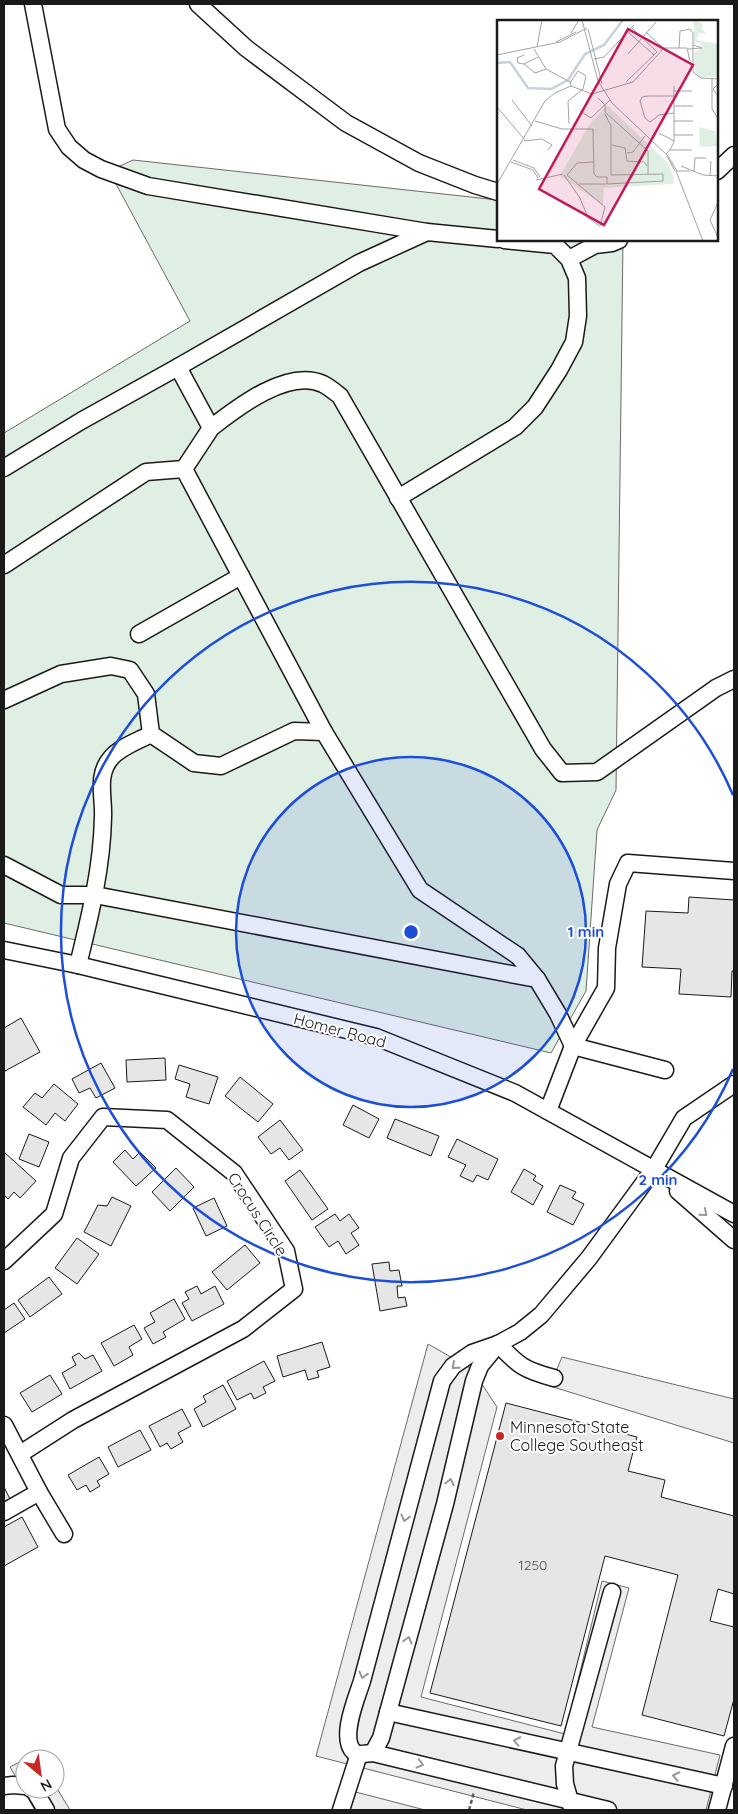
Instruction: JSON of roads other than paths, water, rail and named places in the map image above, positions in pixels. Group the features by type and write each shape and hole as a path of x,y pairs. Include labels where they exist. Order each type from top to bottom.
{"street":[{"path":"33,4 57,129 69,147 84,160 101,169 148,186 428,232 497,239"},
{"path":"198,4 246,48 346,123 419,162 475,186 497,192"},
{"path":"718,170 734,155"},
{"path":"4,468 81,421 359,263 428,232"},
{"path":"398,498 515,427 535,407 559,370 574,342 578,316 577,278 569,259 555,245 514,241"},
{"path":"569,259 595,242 612,243 617,241"},
{"path":"178,367 211,428"},
{"path":"184,469 211,428 276,385 299,380 323,384 340,396 543,750 562,773 597,772 716,688 734,679"},
{"path":"4,565 146,472 184,469"},
{"path":"184,469 324,732 420,890 518,956 537,979 558,1014 573,1046"},
{"path":"139,634 241,576"},
{"path":"4,700 61,674 111,666 130,670 146,694 151,734 194,763 221,766 294,731 324,732"},
{"path":"78,965 95,895 101,855 104,816 102,776 111,758 123,749 151,734"},
{"path":"548,1112 573,1046 606,988 607,948 618,884 628,863 734,871"},
{"path":"4,865 62,895 95,895 537,979"},
{"name":"Homer Road","path":"4,950 78,965 376,1037 515,1093 734,1214"},
{"path":"573,1046 665,1070"},
{"path":"608,1810 571,1805 366,1753 354,1752 349,1744 348,1722 362,1681 442,1381 453,1366 472,1353 498,1344 520,1332 540,1315 589,1258 654,1169 684,1118 734,1084"},
{"name":"Crocus Circle","path":"4,1260 54,1214 71,1158 103,1117 167,1120 234,1173 286,1251 294,1290 243,1329 73,1420 20,1454"},
{"name":"Homer Road","path":"654,1169 734,1240"},
{"path":"498,1344 516,1363 532,1372 554,1378"},
{"path":"342,1810 366,1753 381,1738 444,1504 474,1381 480,1366 498,1344"},
{"path":"4,1425 39,1492 64,1534"},
{"path":"4,1512 39,1492"},
{"path":"571,1805 565,1784 564,1766 612,1592"},
{"path":"388,1712 724,1786"},
{"path":"717,1810 734,1746"},
{"path":"39,1799 46,1810"}],"place":[{"name":"Minnesota State College Southeast","path":"500,1436"}]}
